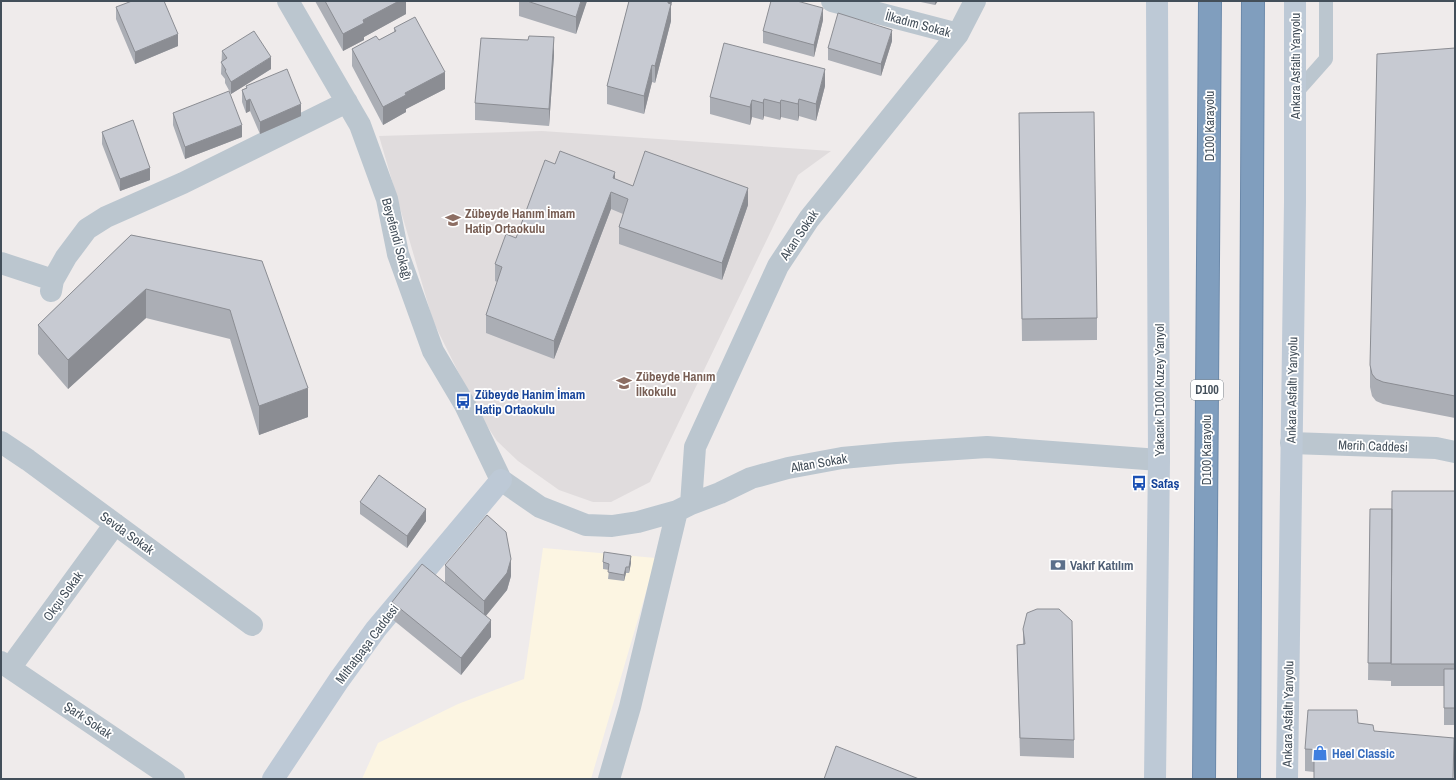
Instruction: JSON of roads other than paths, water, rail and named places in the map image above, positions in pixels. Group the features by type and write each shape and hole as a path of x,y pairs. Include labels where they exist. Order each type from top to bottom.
{"highway":[{"name":"D100 Karayolu","path":"1204,779 1210,1"},
{"path":"1249,779 1253,1"}],"main road":[{"name":"Yakacık D100 Kuzey Yanyol","path":"1155,779 1159,460 1157,1"},
{"name":"Ankara Asfaltı Yanyolu","path":"1287,779 1295,202 1295,1"},
{"name":"Mithatpaşa Caddesi","path":"273,779 336,684 376,629 501,480"}],"street":[{"name":"Beyefendi Sokağı","path":"288,1 360,125 386,199 398,254 433,351 465,405 501,480"},
{"name":"İlkadım Sokak","path":"832,1 958,34"},
{"name":"Akan Sokak","path":"609,779 684,507 695,447 778,266 809,219 958,34 975,1"},
{"path":"1,263 52,286 66,257 87,229 106,217 183,183 347,102"},
{"name":"Sevda Sokak","path":"1,442 252,625"},
{"name":"Merih Caddesi","path":"1291,443 1436,448 1455,452"},
{"name":"Altan Sokak","path":"501,480 540,507 586,525 612,526 638,522 684,507 720,493 751,478 788,468 842,458 987,447 1159,460"},
{"name":"Okçu Sokak","path":"6,665 115,524"},
{"name":"Şark Sokak","path":"6,665 162,776"}],"lane":[{"path":"1295,94 1326,59 1326,1"}],"place":[{"name":"Zübeyde Hanım İmam Hatip Ortaokulu","path":"453,220"},
{"name":"Zübeyde Hanım İlkokulu","path":"624,383"},
{"name":"Zübeyde Hanim İmam Hati̇p Ortaokulu","path":"463,401"},
{"name":"Safaş","path":"1139,483"},
{"name":"Vakıf Katılım","path":"1058,565"},
{"name":"Heel Classic","path":"1320,753"}]}
